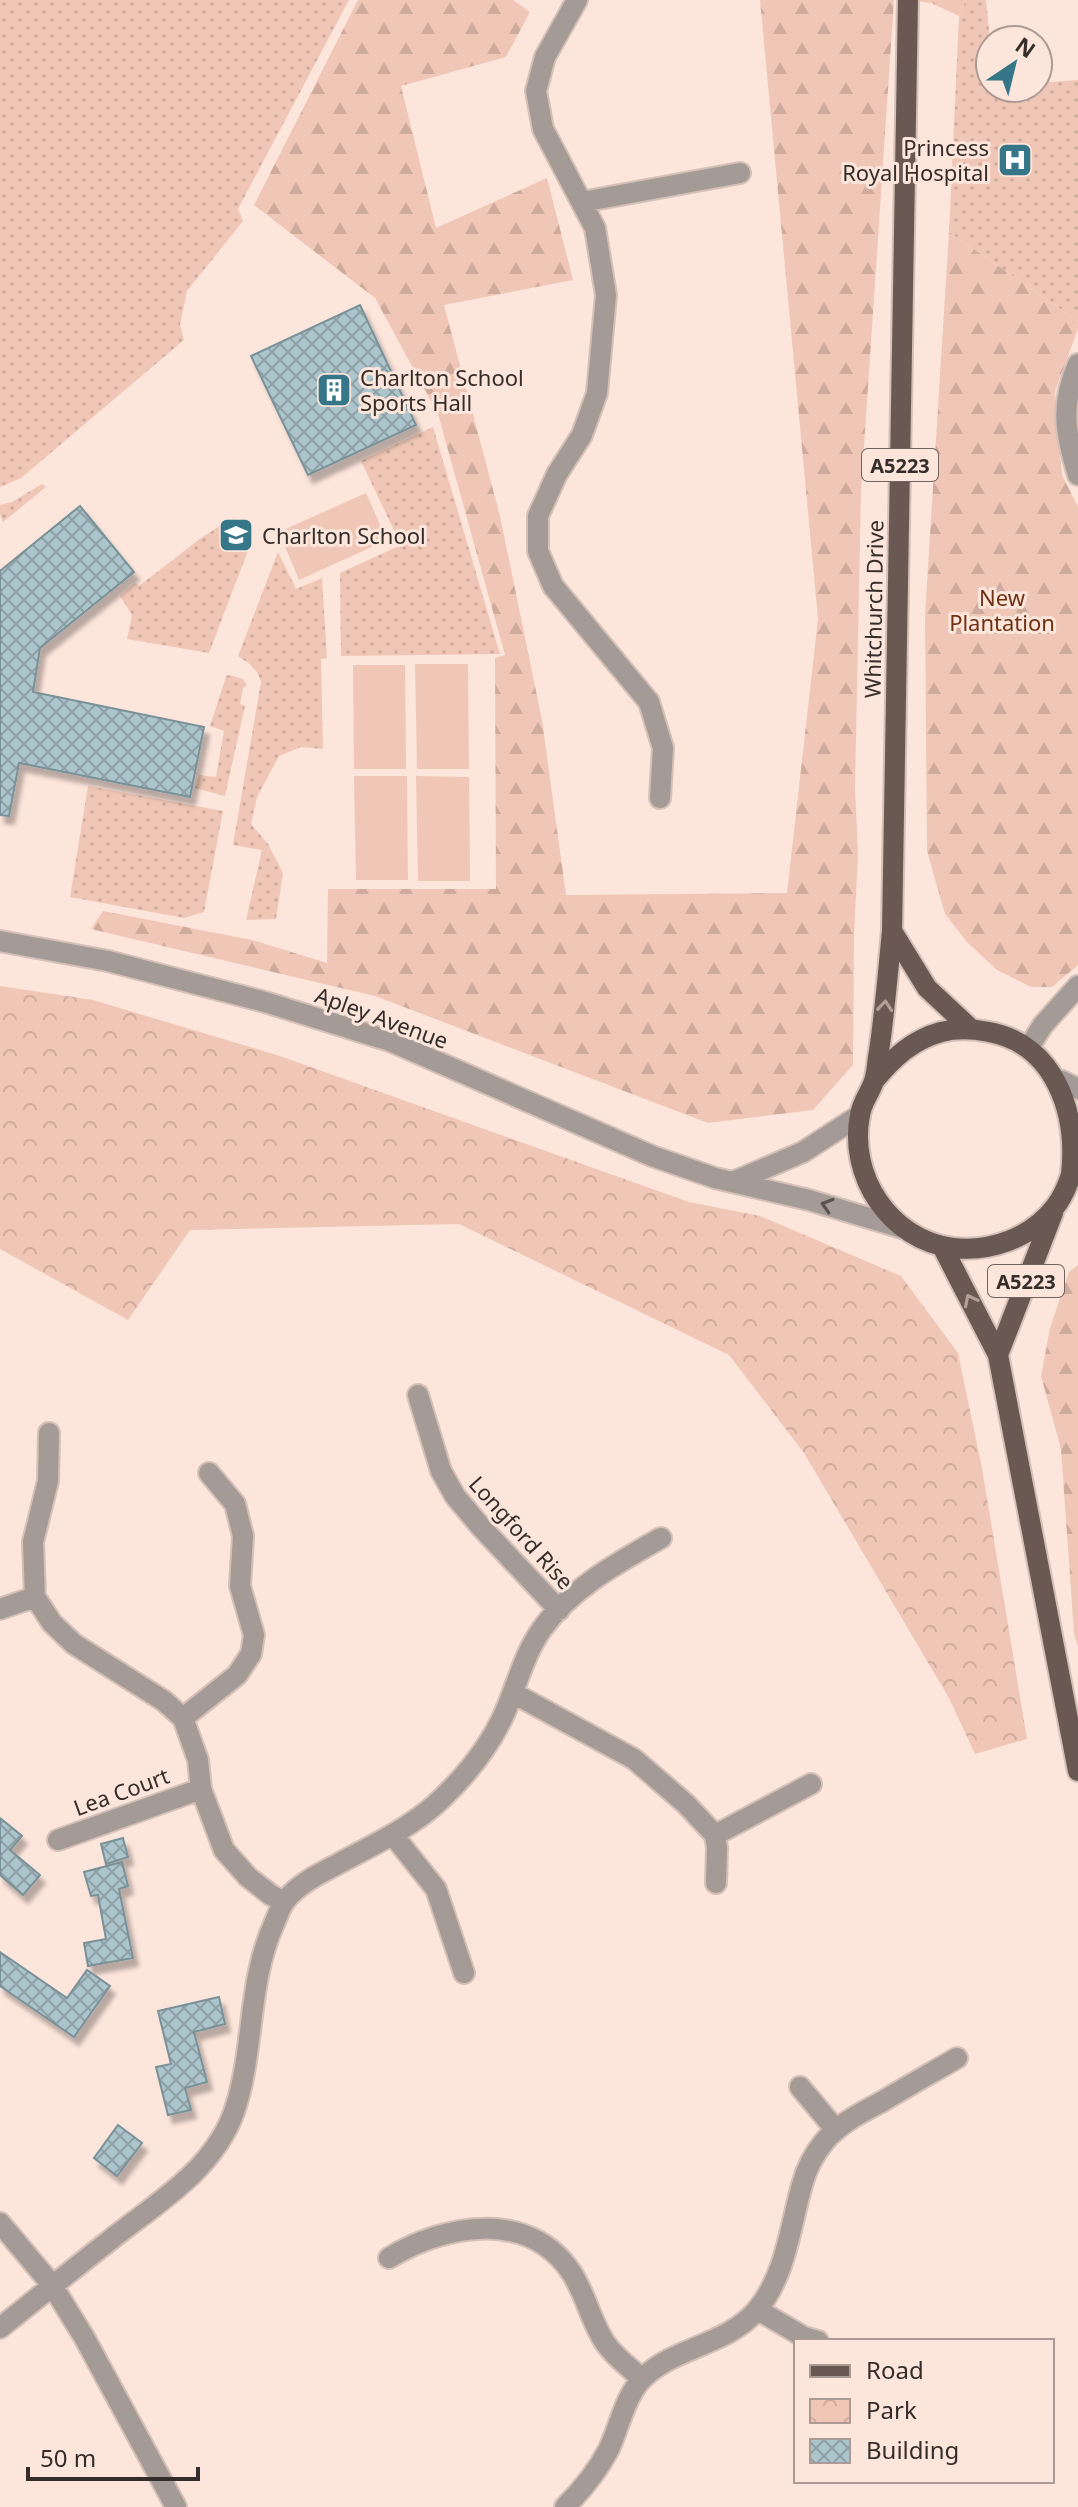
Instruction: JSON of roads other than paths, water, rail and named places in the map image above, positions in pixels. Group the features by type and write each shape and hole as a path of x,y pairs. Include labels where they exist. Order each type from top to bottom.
{"main road":[{"name":"Whitchurch Drive","path":"908,0 892,931 884,1018 874,1081 860,1115 858,1146 864,1177 880,1205 902,1228 942,1246 967,1249 992,1247 1016,1239 1037,1226 1066,1195"},
{"path":"892,931 927,988 971,1029"},
{"name":"Whitchurch Drive","path":"874,1081 892,1059 916,1042 943,1031 971,1029 1002,1034 1029,1047 1070,1085 1076,1117 1077,1156 1066,1195 998,1355"},
{"name":"A5223","path":"942,1246 998,1355 1078,1771"}],"street":[{"path":"574,5 545,57 536,91 543,129 595,228 606,295 597,393 582,435 557,474 538,516 538,551 553,586 649,702 663,748 660,798"},
{"path":"582,202 740,173"},
{"path":"1078,364 1070,382 1065,408 1067,439 1078,475"},
{"name":"Apley Avenue","path":"0,941 136,968 265,1002 390,1041 652,1156 733,1182 809,1200 902,1228"},
{"path":"1029,1047 1043,1025 1078,986"},
{"path":"733,1182 803,1152 860,1115"},
{"name":"Longford Rise","path":"418,1395 441,1471 455,1496 559,1610"},
{"path":"49,1433 48,1481 33,1542 35,1597 52,1623 74,1644 164,1701 183,1718 198,1760 201,1789 224,1850 248,1877 284,1902"},
{"path":"183,1718 237,1675 251,1654 254,1635 240,1586 243,1536 235,1504 209,1473"},
{"path":"0,2328 194,2174 222,2139 245,2073 257,1977 269,1935 284,1902 307,1880 393,1835 434,1806 466,1775 503,1717 526,1658 536,1639 559,1610 613,1566 661,1538"},
{"path":"0,1609 35,1597"},
{"path":"513,1693 634,1759 686,1804 715,1835 716,1883"},
{"path":"715,1835 811,1784"},
{"name":"Lea Court","path":"58,1840 201,1789"},
{"path":"393,1835 436,1889 464,1973"},
{"path":"565,2507 594,2474 641,2378 738,2328 758,2310 784,2258 802,2184 825,2140 836,2130 957,2058"},
{"path":"800,2087 836,2130"},
{"path":"0,2223 52,2285 84,2337 176,2507"},
{"path":"389,2258 409,2246 459,2230 498,2228 534,2240 547,2247 572,2273 606,2344 641,2378"},
{"path":"758,2310 811,2339"}],"place":[{"name":"Princess Royal Hospital","path":"1015,160"},
{"name":"Charlton School Sports Hall","path":"334,390"},
{"name":"Charlton School","path":"236,535"}],"park label":[{"name":"New Plantation","path":"1002,610"}]}
